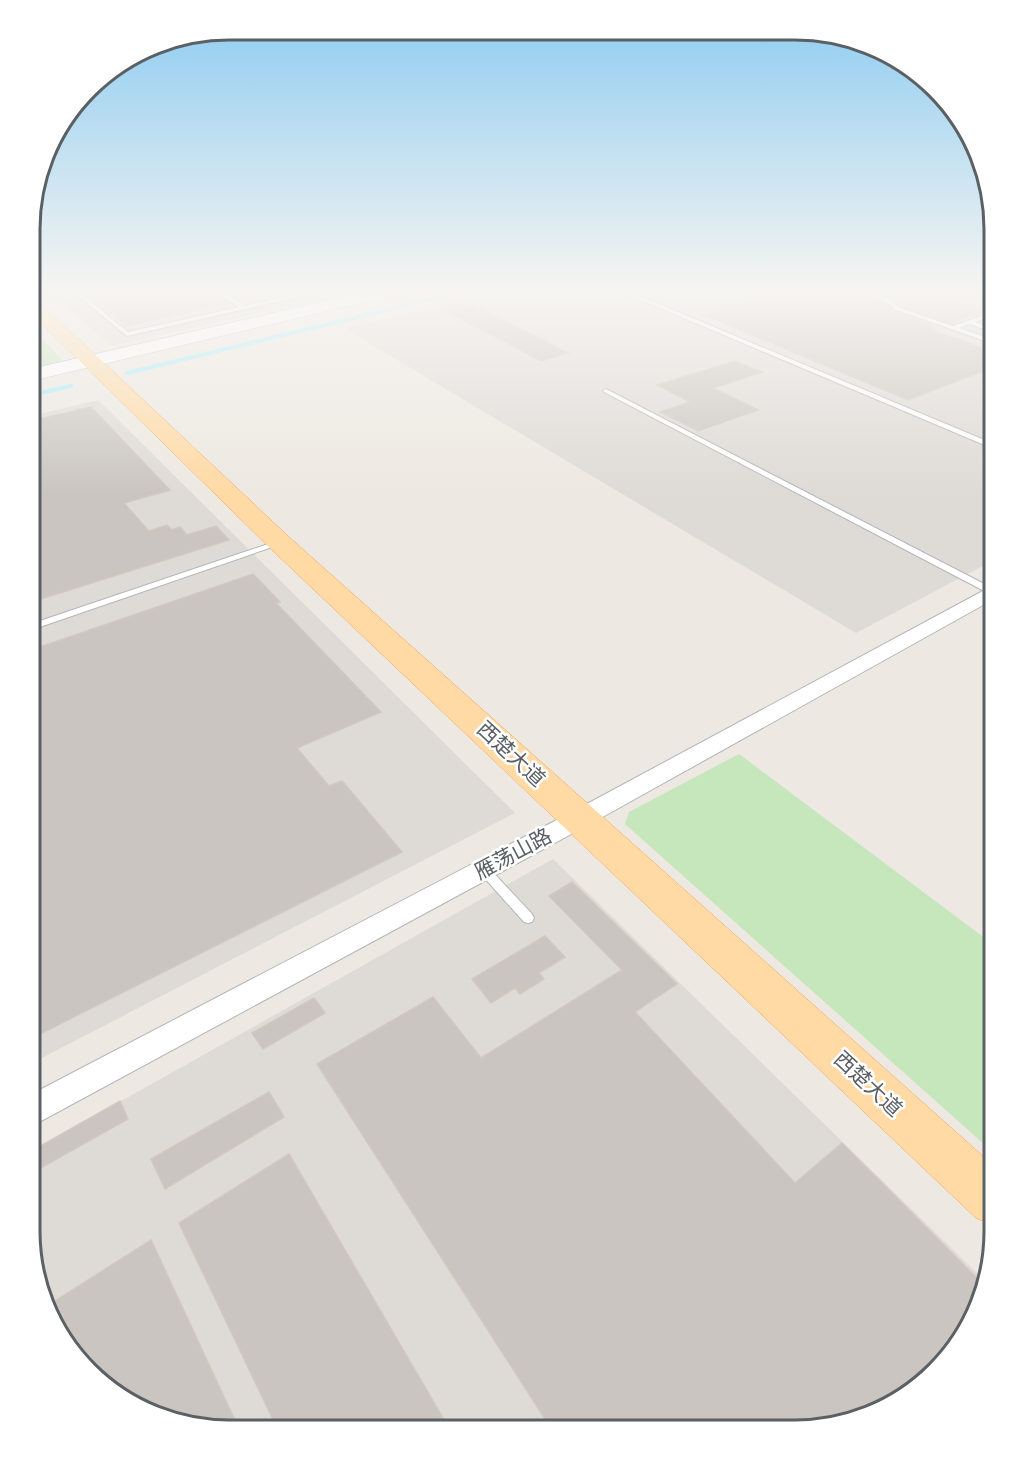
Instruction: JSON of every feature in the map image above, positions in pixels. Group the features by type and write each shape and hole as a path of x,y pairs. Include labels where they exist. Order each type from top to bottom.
{"main road":[{"name":"西楚大道","path":"87,357 280,543 983,1190"}],"street":[{"path":"40,373 107,357"},
{"name":"雁荡山路","path":"40,1107 581,819 984,597"}],"lane":[{"path":"780,357 984,443"},
{"path":"606,391 984,587"},
{"path":"40,624 280,543"},
{"path":"484,870 528,918"}],"shaded area":[{"path":"392,357 984,357 984,565 856,633"},
{"path":"98,400 515,813 40,1059 40,414"},
{"path":"553,859 978,1274 964,1315 952,1337 919,1374 900,1389 867,1406 820,1419 204,1419 157,1406 114,1382 72,1337 60,1315 44,1269 40,1232 40,1146"}],"green space":[{"path":"40,357 62,359 40,368"},
{"path":"739,754 983,937 983,1143 625,824 629,812"}],"building":[{"path":"534,357 554,357 541,361"},
{"path":"805,357 984,357 984,371 908,400"},
{"path":"735,361 762,372 713,388 758,410 698,431 660,412 690,402 657,385"},
{"path":"91,407 170,490 124,503 149,531 167,525 172,530 180,527 187,535 216,526 229,540 40,599 40,419"},
{"path":"253,574 280,602 276,603 381,712 297,748 329,786 342,781 402,852 40,1034 40,647"},
{"path":"572,882 677,984 635,1012 795,1183 842,1143 977,1278 964,1315 952,1337 919,1374 900,1389 867,1406 820,1419 546,1420 317,1064 433,997 481,1058 622,970 549,896"},
{"path":"545,936 565,957 539,973 544,979 520,994 515,988 491,1003 472,979"},
{"path":"314,998 325,1013 263,1049 252,1033"},
{"path":"269,1092 284,1117 165,1189 151,1159"},
{"path":"120,1101 128,1119 40,1168 40,1146"},
{"path":"289,1154 444,1420 273,1420 179,1223"},
{"path":"151,1240 235,1420 204,1419 180,1414 157,1406 114,1382 79,1347 54,1301"}],"waterway":[{"path":"127,373 192,357"},
{"path":"40,393 71,386"}]}
